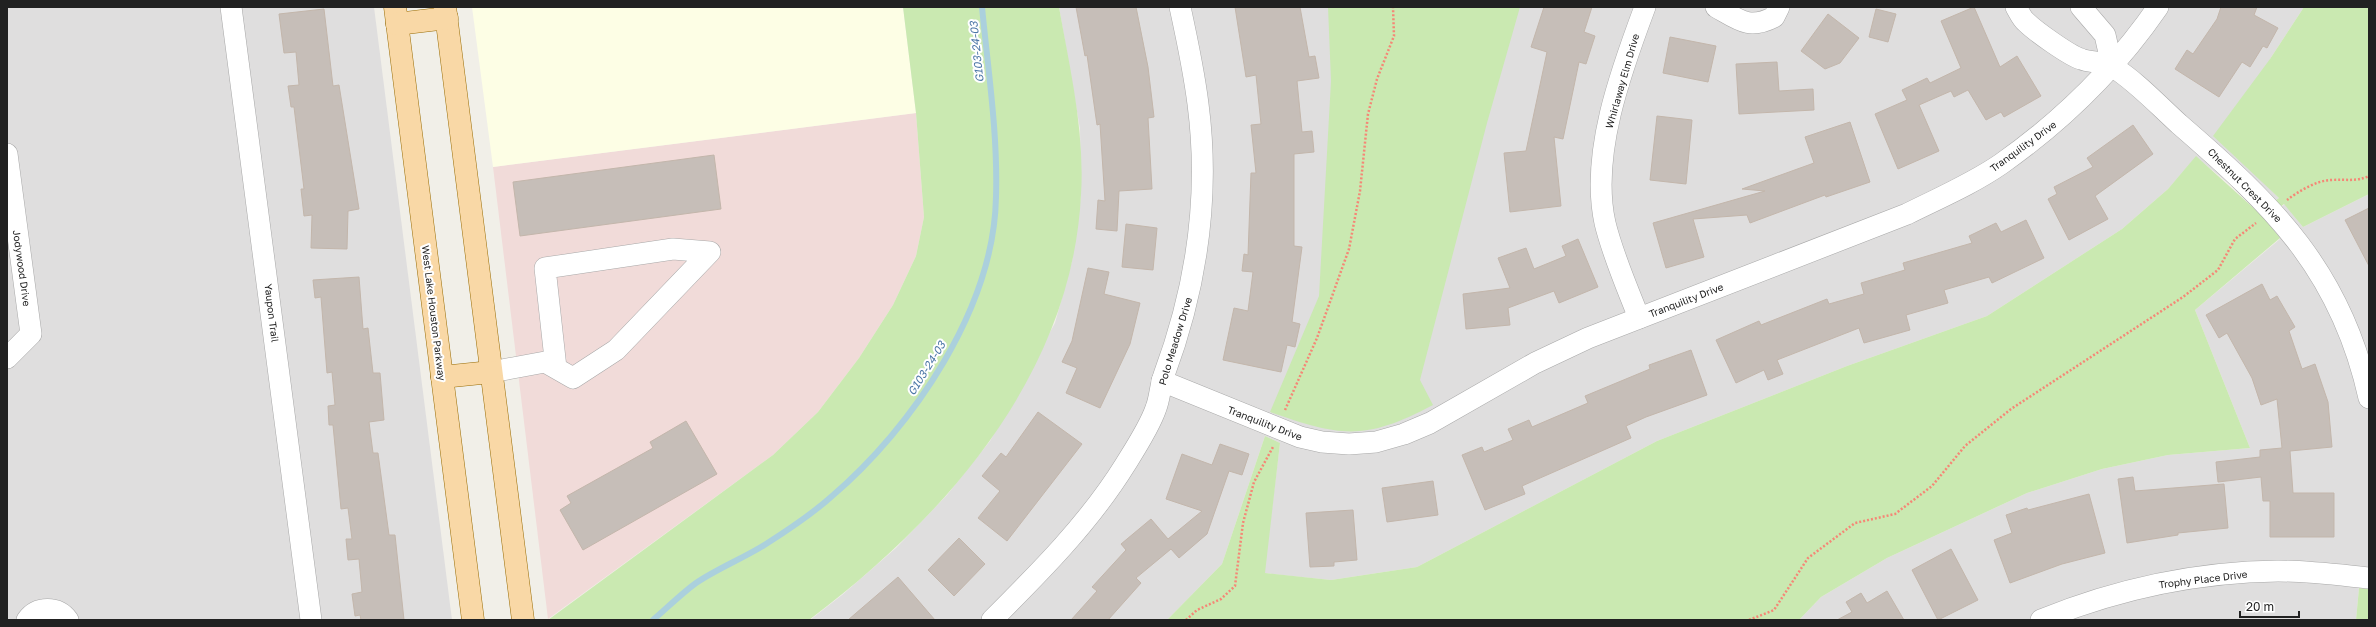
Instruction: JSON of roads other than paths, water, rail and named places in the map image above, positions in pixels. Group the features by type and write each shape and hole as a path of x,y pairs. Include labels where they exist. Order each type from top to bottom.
{"main road":[{"path":"396,15 446,13 523,620"},
{"name":"West Lake Houston Parkway","path":"396,15 473,620"},
{"path":"442,377 491,372"}],"street":[{"name":"Yaupon Trail","path":"232,7 311,620"},
{"name":"Polo Meadow Drive","path":"992,620 1049,563 1097,504 1124,466 1156,410 1162,381 1178,339 1190,294 1202,183 1198,104 1180,7"},
{"name":"Whirlaway Elm Drive","path":"1639,318 1616,259 1605,223 1602,175 1610,118 1619,84 1645,7"},
{"path":"1716,7 1743,21 1761,24 1774,17 1779,7"},
{"path":"2016,7 2024,22 2080,59 2112,66 2105,35 2081,7"},
{"name":"Tranquility Drive","path":"1162,381 1279,430 1322,442 1349,444 1376,442 1404,434 1430,423 1534,363 1588,338 1907,214 1957,189 2000,164 2056,122 2112,66 2158,7"},
{"name":"Chestnut Crest Drive","path":"2112,66 2224,162 2273,210 2298,240 2320,272 2332,295 2362,367 2369,398"},
{"name":"Jodywood Drive","path":"7,154 31,334 7,358"},
{"path":"491,372 546,362 556,368 573,378 616,350 710,252 673,249 545,268 556,368"},
{"name":"Trophy Place Drive","path":"2041,620 2102,598 2144,586 2191,578 2279,571 2369,578"},
{"path":"27,620 34,613 50,609 58,611 68,620"}],"waterway":[{"name":"G103-24-03","path":"653,620 679,596 696,583 766,544 800,522 831,497 862,469 891,436 919,401 944,362 965,322 981,281 992,239 996,197 996,150 982,7"}]}
